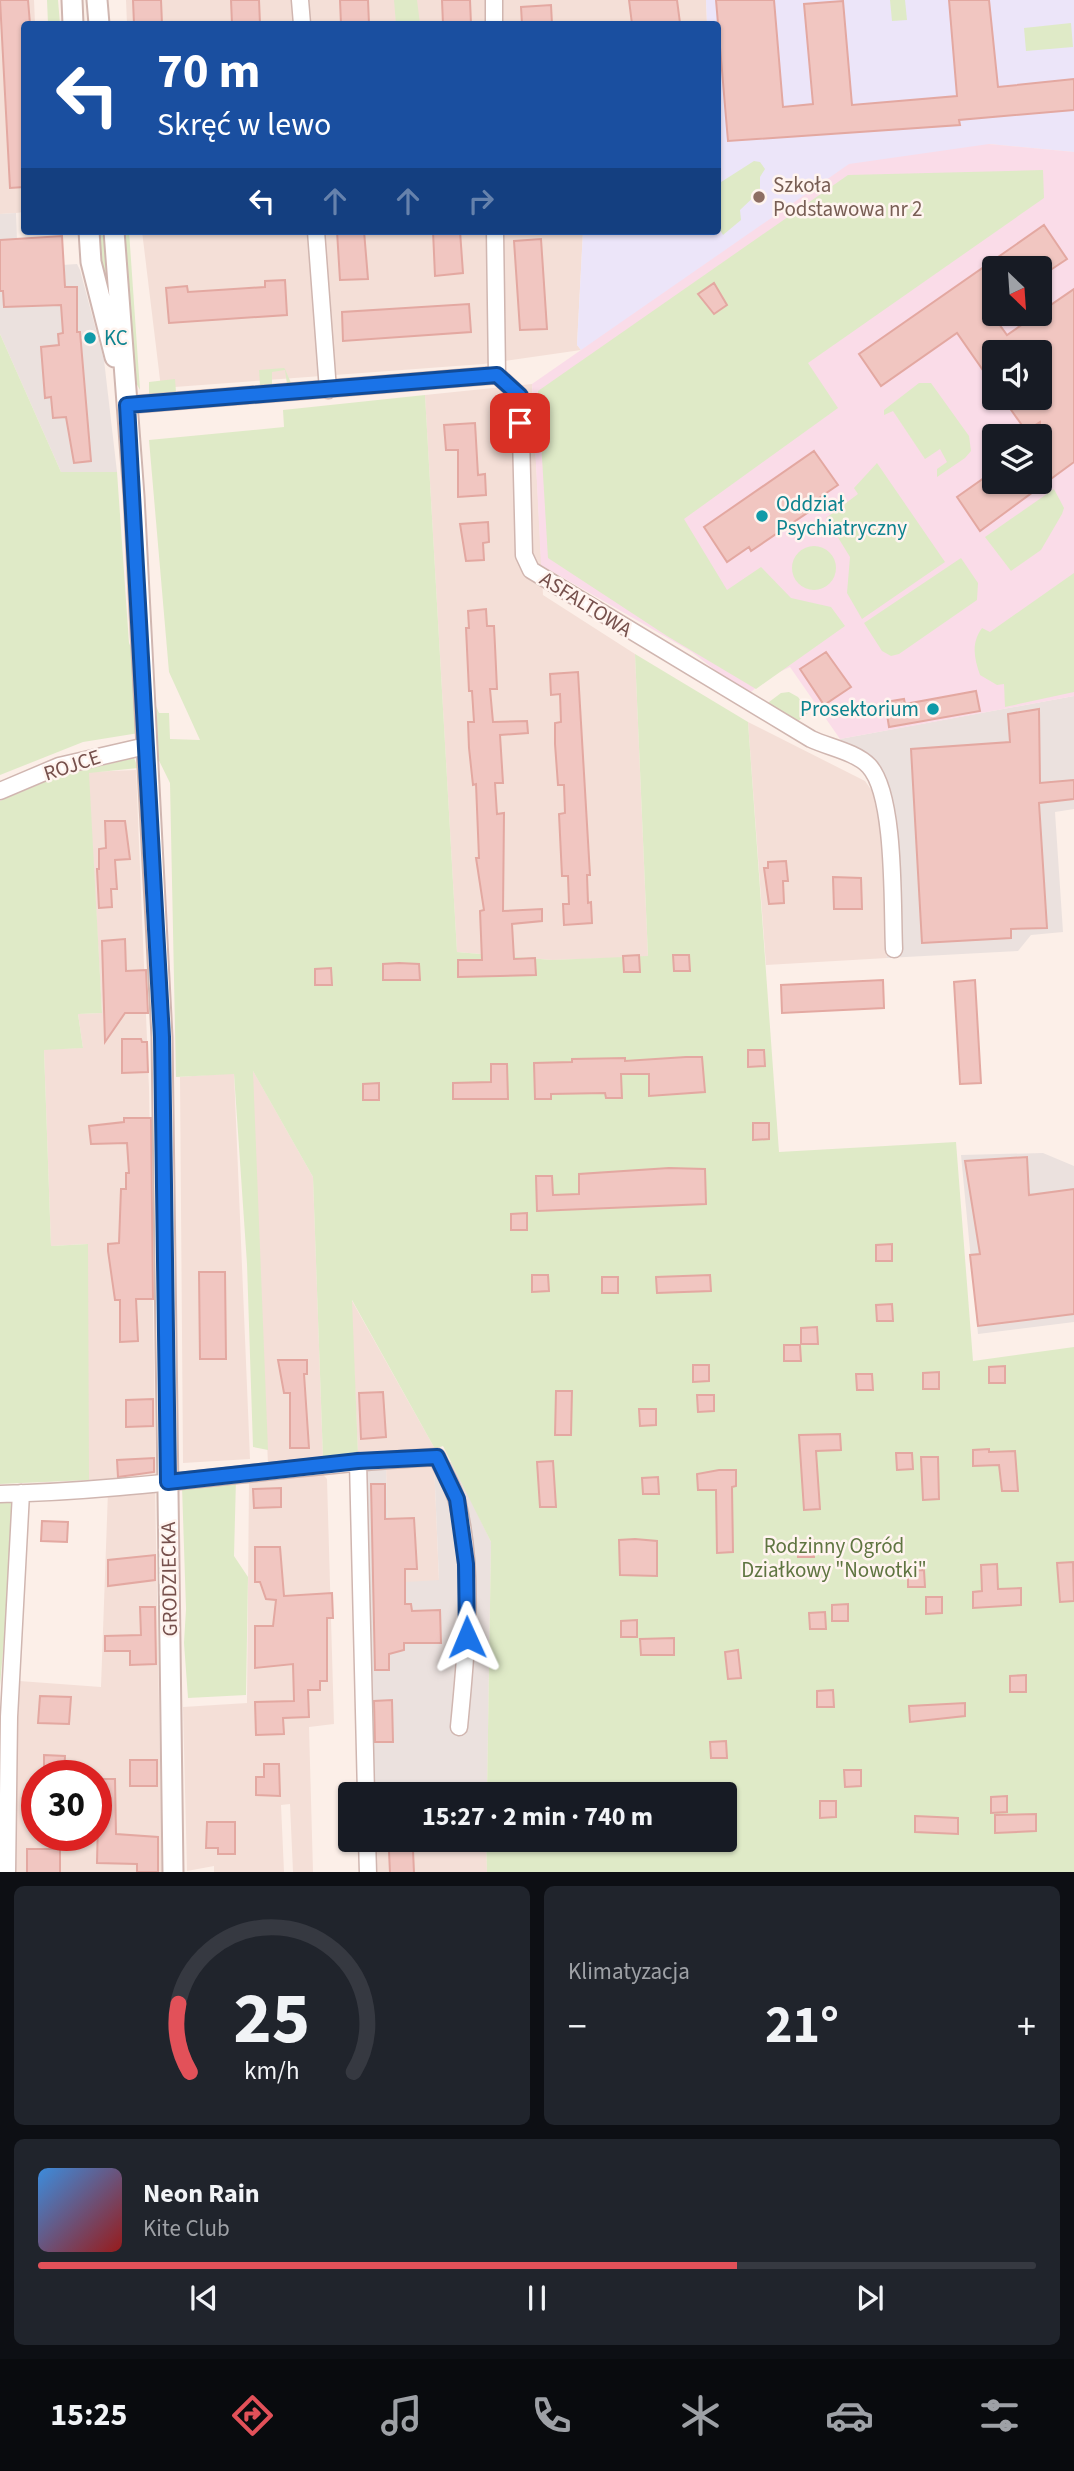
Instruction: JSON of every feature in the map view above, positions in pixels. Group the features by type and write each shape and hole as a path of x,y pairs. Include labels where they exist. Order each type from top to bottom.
{"street":[{"path":"72,0 74,21"},
{"path":"97,0 99,21"},
{"path":"300,0 302,21"},
{"path":"494,0 494,21"},
{"name":"GRODZIECKA","path":"89,235 91,262 127,405"},
{"name":"GRODZIECKA","path":"114,235 127,405 162,1037 173,1872"},
{"path":"316,235 328,390"},
{"path":"127,405 497,375 495,235"},
{"name":"ASFALTOWA","path":"497,375 520,396 524,555 531,570 811,739 861,759 870,767 887,801 894,949"},
{"name":"ROJCE","path":"0,791 59,766 146,746"},
{"path":"0,1494 168,1482 358,1461 437,1457 457,1499 466,1564 467,1637 459,1727"},
{"path":"358,1461 366,1782"},
{"path":"7,1872 8,1731 21,1493"},
{"path":"367,1852 368,1872"}],"shaded area":[{"path":"0,0 34,0 35,21 21,21 21,212 0,214"},
{"path":"126,0 706,0 707,21 127,21"},
{"name":"Szkoła Podstawowa nr 2","path":"706,0 1074,0 1074,152 989,144 581,350 577,345 583,235 721,235 721,21 707,21"},
{"path":"989,144 1074,152 1074,696 840,739 790,667 767,678 751,692 734,685 692,652 541,565 532,384 849,164"},
{"path":"16,213 18,268 77,264 80,270 104,360 117,472 61,472 0,334 0,214"},
{"path":"142,235 583,235 577,345 581,350 483,364 161,388"},
{"path":"532,384 543,595 635,654 648,957 552,960 457,952 425,395"},
{"path":"1074,696 1074,809 1055,812 1063,932 1031,935 1018,951 887,958 879,801 868,775 840,739"},
{"path":"748,722 865,781 879,801 887,958 766,965"},
{"path":"136,770 149,1088 156,1479 88,1483 88,1244 51,1246 44,1049 83,1048 78,1014 102,1013 88,772"},
{"path":"252,1069 313,1177 323,1459 268,1465"},
{"path":"234,1073 250,1459 183,1463 180,1077"},
{"path":"1043,1153 1074,1166 1074,1322 978,1334 961,1155"},
{"path":"351,1299 435,1449 358,1454"},
{"path":"434,1462 439,1581 389,1584 386,1465"},
{"path":"434,1462 453,1462 491,1542 487,1782 372,1782 363,1467 386,1465 389,1583 439,1580"},
{"path":"318,1469 327,1479 334,1724 309,1727 313,1872 293,1872 290,1804 281,1805 284,1872 214,1872 214,1866 187,1871 183,1707 247,1703 249,1479"},
{"path":"155,1486 162,1872 14,1872 19,1681 101,1687 108,1491"},
{"path":"373,1852 486,1852 487,1872 374,1872"}],"green space":[{"path":"47,0 58,0 60,21 48,21"},
{"path":"394,0 417,0 420,21 396,21"},
{"path":"890,0 905,0 907,20 892,21"},
{"path":"1071,23 1073,47 1026,51 1024,28"},
{"path":"754,161 760,162 765,169 760,177 760,191 740,210 741,220 723,235 721,231 721,182"},
{"path":"1043,170 1044,198 808,363 838,408 684,519 727,590 761,567 791,598 831,607 845,626 756,689 667,636 548,558 538,391 848,175"},
{"path":"100,235 102,235 106,240 107,275 99,258"},
{"path":"124,235 129,235 140,390 134,379"},
{"name":"Rodzinny Ogród Działkowy \"Nowotki\"","path":"0,334 61,472 117,472 129,643 159,713 169,713 170,739 200,740 169,672 149,440 284,427 283,410 425,395 457,952 552,960 648,956 635,654 748,722 779,1152 956,1142 973,1361 1074,1347 1074,1872 487,1872 486,1852 737,1852 737,1782 487,1782 491,1542 443,1446 435,1449 352,1300 358,1454 323,1459 313,1177 253,1071 268,1450 253,1447 247,1264 234,1074 176,1077 170,783 145,732 83,742 0,775"},
{"path":"285,369 291,383 287,384 285,370 272,372 272,385 260,385 259,370"},
{"path":"175,379 176,392 149,394 149,382"},
{"path":"919,383 931,383 969,436 971,451 937,477 937,469 947,462 940,449 925,459 893,411 884,415 884,410"},
{"path":"877,463 945,562 862,619 847,593 850,557 826,518 858,494 854,488"},
{"path":"1054,489 1064,508 1062,514 1041,550 1011,571 985,537 1047,494 1052,494"},
{"path":"814,546 830,552 836,568 830,584 814,590 798,584 792,568 798,552"},
{"path":"961,558 978,583 977,600 899,654 891,656 882,651 864,623"},
{"path":"1074,573 1074,692 1005,707 1004,684 997,685 980,675 976,663 976,639 982,628 990,632"},
{"path":"789,692 798,697 809,712 797,722 770,708 769,702 781,693"},
{"path":"134,758 138,768 89,773 102,1013 78,1014 83,1048 44,1050 51,1246 88,1244 89,1480 0,1484 0,801 59,776"},
{"path":"236,1479 234,1556 248,1577 246,1695 188,1698 184,1643 186,1609 182,1486"},
{"path":"16,1499 0,1686 0,1500"}],"building":[{"path":"0,0 28,0 30,21 21,21 21,187 10,188"},
{"path":"133,0 161,0 162,21 134,21"},
{"path":"231,0 259,0 260,21 232,21"},
{"path":"340,0 368,0 369,21 341,21"},
{"path":"442,0 470,0 471,21 443,21"},
{"path":"629,0 677,0 680,21 632,21"},
{"path":"716,0 774,0 783,107 813,104 804,4 843,1 852,105 957,96 949,0 989,0 998,87 1074,79 1074,110 959,120 960,125 728,141 721,59 721,21 718,21"},
{"path":"551,5 552,21 522,21 521,7"},
{"path":"1044,225 1067,259 1052,269 1052,256 1000,256"},
{"path":"337,235 364,235 368,279 340,280"},
{"path":"433,235 460,235 463,273 435,276"},
{"path":"62,236 65,287 77,287 77,332 80,332 91,461 74,463 66,417 53,418 51,397 45,398 41,347 59,345 58,334 63,333 61,305 4,307 3,291 0,291 0,240"},
{"path":"541,239 547,329 520,330 514,241"},
{"path":"982,268 982,326 1000,326 1007,335 1020,326 1052,326 1052,304 1074,289 1074,462 1052,478 1052,424 1021,424 1011,410 1052,410 1052,340 982,340 982,369 957,333 881,386 859,354"},
{"path":"285,280 287,315 169,323 166,288 187,286 188,292 265,287 265,281"},
{"path":"714,283 727,305 714,314 698,294"},
{"path":"469,304 471,332 343,341 342,312"},
{"path":"475,423 478,475 485,474 486,495 458,497 458,450 446,450 444,425"},
{"name":"Oddział Psychiatryczny","path":"814,451 838,485 816,500 819,505 751,551 749,547 727,562 704,527"},
{"path":"982,479 982,494 1030,494 980,531 957,497"},
{"path":"488,522 489,542 483,543 484,560 466,561 460,524"},
{"path":"486,609 487,626 494,626 497,689 490,689 493,722 527,721 528,733 500,735 503,783 495,783 497,814 504,813 503,911 542,909 542,921 512,924 514,959 535,958 536,975 458,977 458,960 482,960 480,911 484,910 476,858 479,858 476,784 473,785 468,722 474,722 472,691 469,691 466,628 469,628 468,611"},
{"path":"826,652 851,687 824,705 800,669"},
{"path":"578,672 590,875 587,875 588,903 591,902 592,923 564,925 563,904 569,904 568,876 562,876 559,814 565,813 564,785 558,785 555,744 555,723 561,722 560,694 551,695 550,674"},
{"name":"Prosektorium","path":"976,691 980,711 889,727 885,702 904,699 905,704"},
{"path":"1039,709 1040,783 1074,780 1074,799 1039,803 1047,928 1011,929 1011,938 922,943 911,749 1010,742 1008,714"},
{"path":"105,821 125,821 130,859 115,860 117,889 111,889 112,907 99,908 97,869 99,849 106,848"},
{"path":"786,861 788,881 783,881 784,903 769,904 764,868 768,868 768,862"},
{"path":"833,877 861,878 862,909 834,909"},
{"path":"125,939 126,971 146,970 148,1013 125,1013 105,1042 102,941"},
{"path":"639,955 640,972 624,972 623,956"},
{"path":"673,955 689,955 690,971 674,971"},
{"path":"383,964 419,964 420,980 383,980"},
{"path":"331,968 332,985 315,985 315,969"},
{"path":"883,980 884,1008 782,1013 781,985"},
{"path":"975,980 981,1083 960,1084 954,982"},
{"path":"122,1039 141,1039 142,1042 147,1042 148,1072 122,1073"},
{"path":"748,1050 764,1050 765,1066 748,1067"},
{"path":"702,1057 705,1092 649,1096 649,1074 621,1074 622,1098 606,1098 605,1093 551,1094 551,1099 535,1099 534,1063 572,1062 572,1059 625,1058 625,1061"},
{"path":"491,1064 507,1064 508,1099 453,1099 453,1083 491,1082"},
{"path":"379,1083 379,1100 363,1100 363,1084"},
{"path":"124,1118 151,1118 153,1299 136,1299 138,1341 120,1342 120,1300 115,1300 108,1244 119,1243 121,1189 126,1189 126,1173 129,1173 127,1143 91,1144 89,1126 124,1122"},
{"path":"753,1123 769,1123 769,1139 753,1140"},
{"path":"1027,1157 1029,1195 1074,1189 1074,1314 978,1326 970,1255 980,1254 965,1161"},
{"path":"669,1168 705,1169 706,1204 537,1211 536,1176 552,1176 553,1195 579,1194 579,1174"},
{"path":"527,1213 527,1230 511,1230 511,1214"},
{"path":"892,1244 892,1261 876,1261 876,1245"},
{"path":"199,1272 225,1272 226,1359 200,1359"},
{"path":"532,1275 548,1275 549,1291 532,1292"},
{"path":"710,1275 711,1291 657,1293 656,1277"},
{"path":"602,1277 618,1277 618,1293 602,1293"},
{"path":"892,1304 893,1321 877,1321 876,1305"},
{"path":"817,1327 818,1344 801,1344 801,1328"},
{"path":"784,1345 800,1345 801,1361 784,1361"},
{"path":"278,1360 307,1360 307,1374 304,1374 309,1448 290,1448 290,1393 284,1393"},
{"path":"693,1365 709,1365 709,1381 693,1382"},
{"path":"1005,1366 1005,1383 989,1383 989,1367"},
{"path":"939,1372 939,1389 923,1389 923,1373"},
{"path":"856,1374 872,1374 873,1390 857,1390"},
{"path":"556,1391 572,1391 571,1435 555,1435"},
{"path":"383,1392 386,1437 361,1439 359,1393"},
{"path":"697,1395 714,1395 714,1411 698,1412"},
{"path":"153,1399 153,1426 126,1427 126,1400"},
{"path":"639,1409 656,1409 656,1425 640,1426"},
{"path":"840,1434 841,1450 816,1451 820,1509 804,1510 799,1435"},
{"path":"989,1449 989,1452 1015,1451 1018,1491 1002,1491 999,1465 973,1466 973,1450"},
{"path":"896,1453 912,1453 913,1469 897,1470"},
{"path":"921,1457 938,1457 939,1499 923,1500"},
{"path":"154,1458 154,1472 118,1477 117,1460"},
{"path":"553,1461 556,1507 540,1507 537,1462"},
{"path":"736,1470 736,1486 732,1487 733,1552 717,1553 716,1490 698,1490 697,1474"},
{"path":"658,1477 659,1494 643,1494 642,1478"},
{"path":"371,1484 385,1484 385,1519 414,1518 417,1569 405,1569 405,1604 411,1604 412,1611 440,1610 441,1643 404,1643 404,1650 389,1654 389,1670 375,1670"},
{"path":"281,1488 281,1507 254,1508 253,1489"},
{"path":"42,1521 68,1522 67,1542 41,1541"},
{"path":"619,1540 657,1541 657,1576 620,1575"},
{"path":"814,1540 814,1557 798,1557 798,1541"},
{"path":"255,1547 280,1547 284,1596 332,1593 333,1618 327,1618 327,1681 320,1681 320,1690 308,1690 309,1717 283,1718 284,1734 256,1735 255,1702 294,1701 293,1664 255,1668 255,1626 273,1626 276,1600 266,1599 260,1582 255,1582"},
{"path":"155,1555 155,1580 108,1586 108,1560"},
{"path":"1073,1562 1074,1601 1060,1602 1057,1563"},
{"path":"997,1564 998,1589 1021,1588 1021,1605 973,1608 973,1592 982,1591 981,1565"},
{"path":"924,1570 925,1587 908,1587 908,1571"},
{"path":"926,1597 942,1597 942,1613 926,1614"},
{"path":"848,1604 848,1621 832,1621 832,1605"},
{"path":"140,1607 155,1607 156,1664 130,1665 130,1651 105,1651 105,1636 141,1635"},
{"path":"825,1612 826,1629 810,1629 809,1613"},
{"path":"637,1620 637,1637 621,1637 621,1621"},
{"path":"674,1638 674,1655 641,1655 640,1639"},
{"path":"738,1650 741,1678 728,1679 725,1652"},
{"path":"1026,1675 1026,1692 1010,1692 1010,1676"},
{"path":"833,1690 834,1707 817,1707 817,1691"},
{"path":"40,1696 71,1697 69,1724 38,1723"},
{"path":"392,1700 393,1742 375,1742 374,1701"},
{"path":"965,1703 965,1716 910,1722 909,1706"},
{"path":"726,1741 727,1758 711,1758 710,1742"},
{"path":"44,1755 65,1756 65,1760 44,1760"},
{"path":"130,1760 157,1760 157,1786 130,1786"},
{"path":"264,1764 279,1764 280,1796 256,1795 256,1777 264,1777"},
{"path":"844,1770 861,1770 861,1786 845,1787"},
{"path":"112,1779 115,1779 116,1834 158,1837 158,1872 137,1872 137,1864 97,1863 97,1851 112,1851"},
{"path":"1007,1796 1007,1812 991,1813 991,1797"},
{"path":"820,1801 836,1801 836,1817 820,1818"},
{"path":"1036,1814 1036,1831 995,1833 995,1815"},
{"path":"915,1816 958,1818 958,1834 915,1832"},
{"path":"207,1822 235,1822 235,1854 218,1854 218,1848 206,1848"},
{"path":"27,1851 60,1851 60,1872 27,1872"},
{"path":"389,1852 413,1852 414,1872 390,1872"}],"place":[{"name":"Szkoła Podstawowa nr 2","path":"759,197"},
{"name":"KC","path":"90,338"},
{"name":"Oddział Psychiatryczny","path":"762,516"},
{"name":"Prosektorium","path":"933,709"}],"route":[{"path":"467,1637 466,1564 457,1499 437,1457 358,1461 168,1482 162,1037 127,405 497,375 520,396 520,423"}]}
